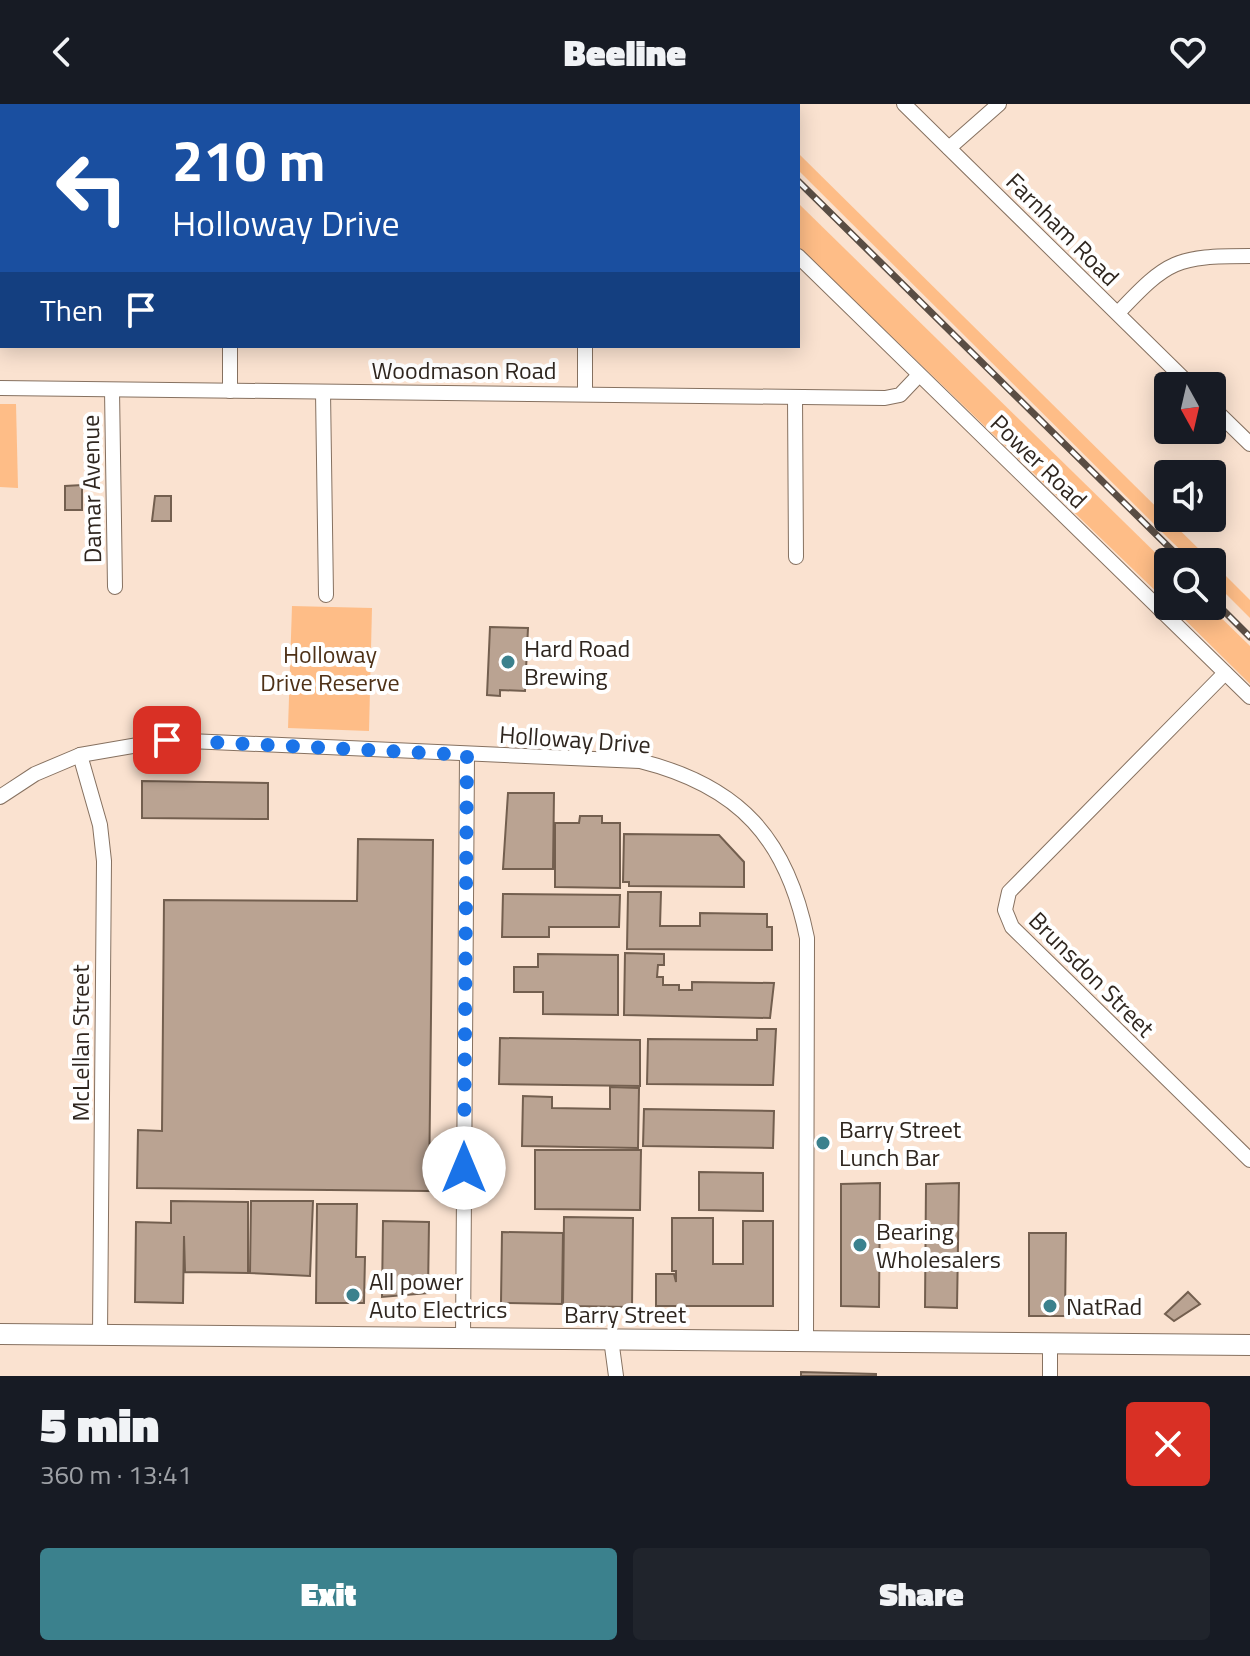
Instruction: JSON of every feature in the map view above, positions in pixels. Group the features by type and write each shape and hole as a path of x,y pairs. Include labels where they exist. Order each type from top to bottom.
{"main road":[{"name":"Barry Street","path":"0,1334 1250,1345"}],"street":[{"name":"Farnham Road","path":"904,104 1177,372"},
{"path":"949,148 999,104"},
{"path":"1118,313 1158,271 1179,260 1203,256 1250,256"},
{"name":"Power Road","path":"800,258 1250,697"},
{"path":"230,348 230,391"},
{"path":"585,348 585,393"},
{"name":"Woodmason Road","path":"0,388 885,398 900,395 919,375"},
{"name":"Damar Avenue","path":"112,390 115,587"},
{"path":"323,392 326,595"},
{"path":"795,397 796,557"},
{"path":"1226,421 1250,444"},
{"name":"Brunsdon Street","path":"1225,673 1009,892 1005,910 1012,927 1250,1160"},
{"name":"Holloway Drive","path":"0,797 45,769 80,755 167,740 618,759 662,767 728,798 776,849 792,878 807,938 806,1341"},
{"name":"McLellan Street","path":"80,755 100,825 104,861 100,1334"},
{"path":"463,1339 467,755"},
{"path":"611,1339 616,1376"},
{"path":"1050,1342 1050,1376"}],"green space":[{"path":"800,155 1154,505 1154,524 800,172"},
{"path":"800,205 1154,551 1154,589 800,248"},
{"path":"0,404 16,404 18,488 0,487"},
{"path":"1162,532 1182,532 1198,548 1178,548"},
{"path":"1226,576 1250,600 1250,618 1226,594"},
{"name":"Holloway Drive Reserve","path":"292,606 372,608 369,731 288,728"},
{"path":"1185,620 1223,620 1250,646 1250,684"}],"building":[{"path":"82,485 82,510 65,510 65,486"},
{"path":"155,496 171,496 171,521 152,521"},
{"path":"490,627 528,628 525,691 500,690 500,696 487,695"},
{"path":"142,781 268,783 268,819 142,818"},
{"path":"508,793 554,793 553,869 503,869"},
{"path":"580,816 602,816 602,823 620,823 620,888 555,887 555,823 579,823"},
{"path":"624,834 719,835 744,862 744,887 629,886 629,882 623,882"},
{"path":"358,839 433,840 429,1191 137,1188 138,1130 162,1131 164,900 357,901"},
{"path":"628,892 661,892 660,926 700,926 700,913 767,914 767,927 772,927 772,950 627,949"},
{"path":"503,894 620,895 619,927 549,927 549,937 502,937"},
{"path":"625,953 664,954 664,965 658,965 657,977 663,977 663,985 679,985 679,990 692,990 692,982 774,983 770,1018 624,1015"},
{"path":"538,954 618,955 618,1015 543,1014 543,992 514,992 514,967 538,967"},
{"path":"757,1029 776,1029 773,1085 647,1084 648,1039 757,1040"},
{"path":"500,1038 640,1040 640,1086 499,1084"},
{"path":"610,1087 639,1088 638,1148 522,1146 523,1096 552,1097 552,1108 610,1109"},
{"path":"644,1109 774,1111 773,1148 643,1146"},
{"path":"535,1150 641,1150 640,1210 535,1209"},
{"path":"699,1172 763,1173 763,1211 699,1210"},
{"name":"Bearing Wholesalers","path":"880,1183 879,1307 841,1306 841,1184"},
{"name":"Bearing Wholesalers","path":"959,1183 957,1308 925,1307 926,1184"},
{"path":"171,1201 248,1202 248,1273 185,1272 184,1236 183,1303 135,1302 136,1222 171,1223"},
{"path":"251,1201 313,1201 310,1276 250,1273"},
{"path":"317,1204 357,1204 356,1257 365,1257 364,1303 316,1303"},
{"path":"564,1217 633,1218 632,1307 563,1306"},
{"path":"672,1218 713,1218 713,1264 743,1264 743,1221 773,1221 773,1306 656,1306 656,1274 674,1274 676,1282 676,1271 672,1271"},
{"path":"383,1221 429,1222 428,1293 382,1297"},
{"path":"502,1232 563,1233 562,1304 501,1303"},
{"path":"1029,1233 1066,1233 1065,1316 1029,1316"},
{"path":"1188,1292 1200,1304 1174,1321 1165,1314"},
{"path":"801,1372 876,1374 876,1376 801,1376"}],"railway":[{"path":"800,183 1170,548"},
{"path":"1226,613 1250,637"}],"place":[{"name":"Hard Road Brewing","path":"508,662"},
{"name":"Barry Street Lunch Bar","path":"823,1143"},
{"name":"Bearing Wholesalers","path":"860,1245"},
{"name":"All power Auto Electrics","path":"353,1295"},
{"name":"NatRad","path":"1050,1306"}],"route":[{"path":"167,740 467,755 464,1168"}]}
